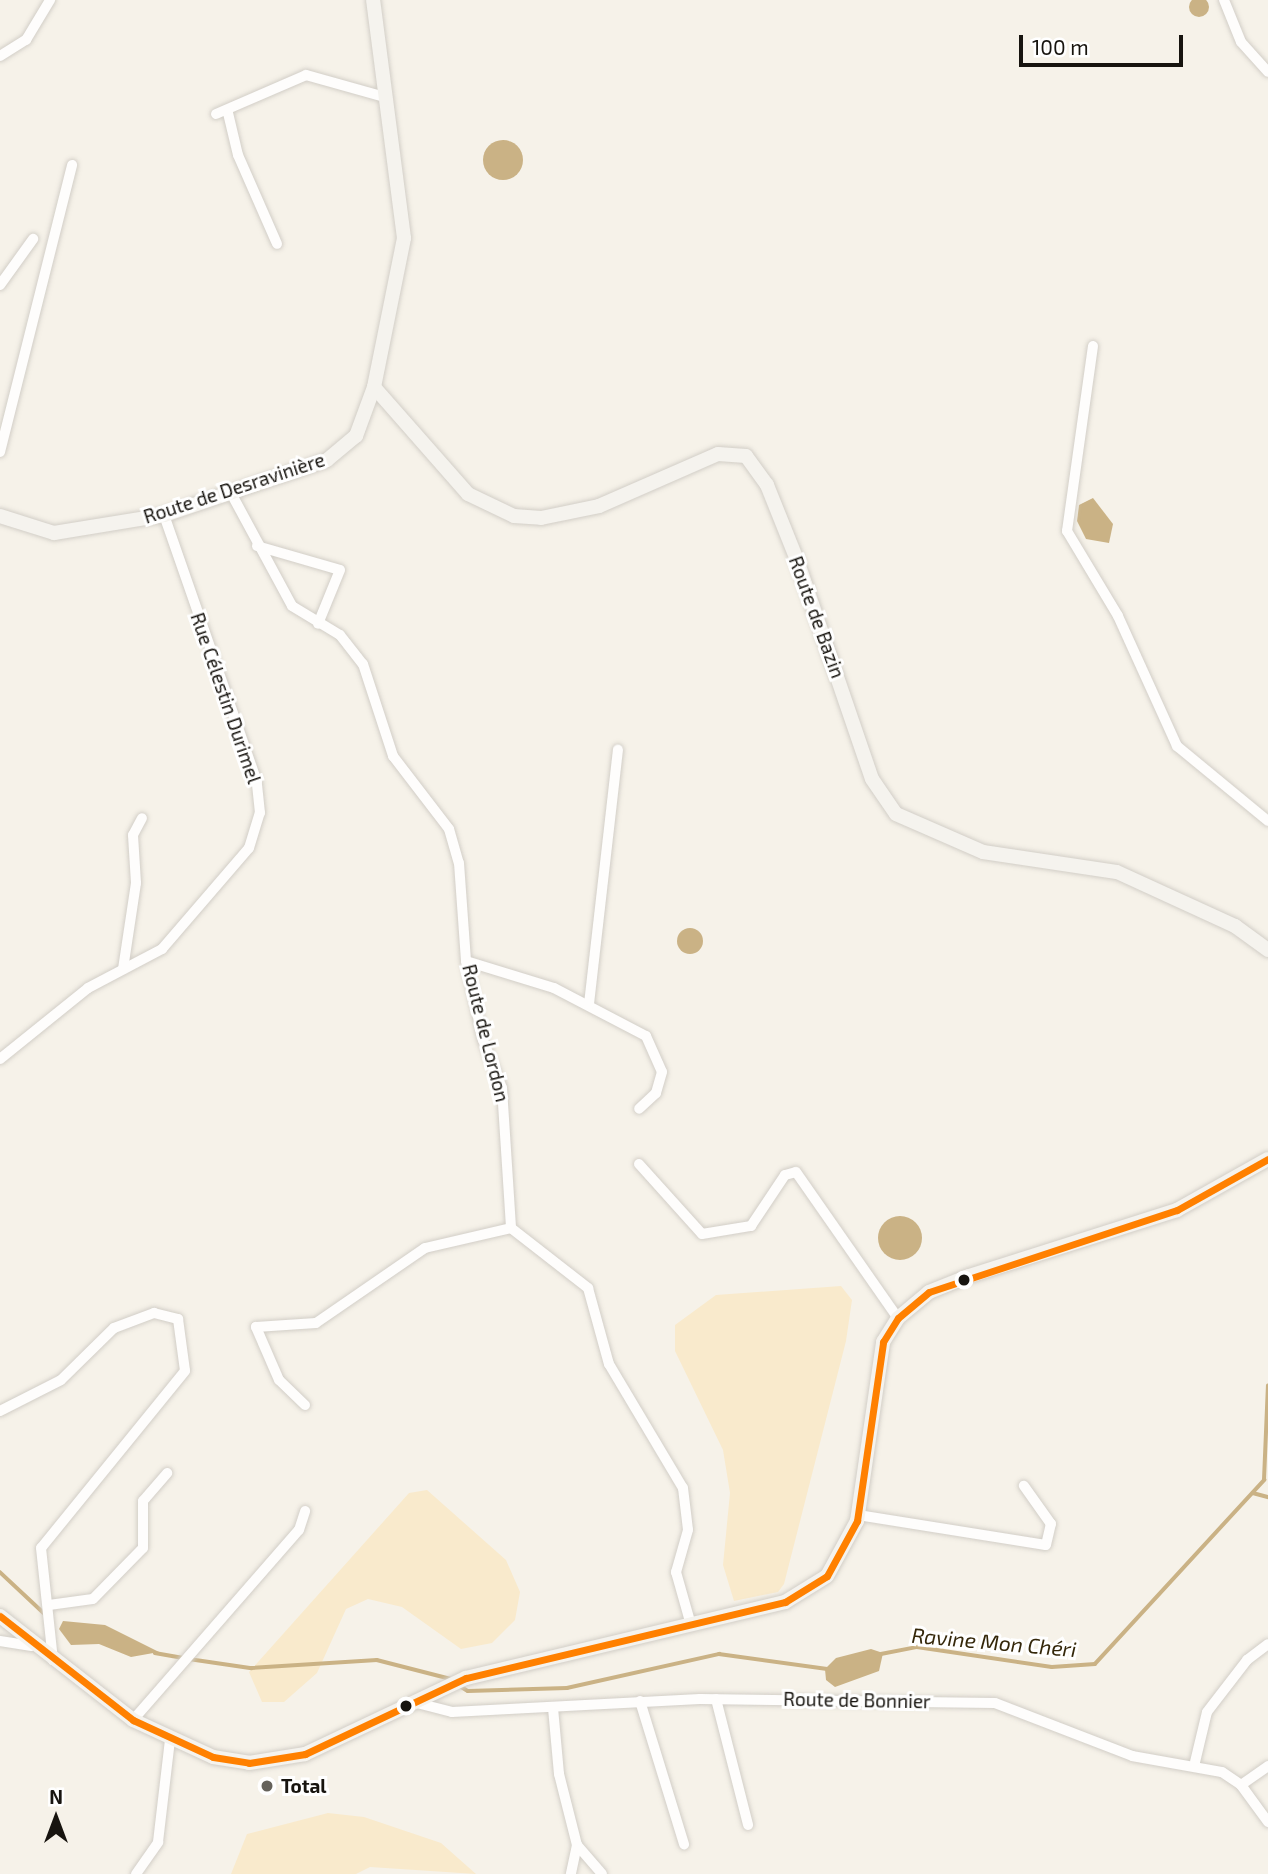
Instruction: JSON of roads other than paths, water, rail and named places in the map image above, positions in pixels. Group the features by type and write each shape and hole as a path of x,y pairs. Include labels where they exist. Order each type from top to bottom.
{"street":[{"path":"0,56 26,40 50,0"},
{"name":"Route de Desravinière","path":"0,516 54,533 164,515 327,460 351,442 364,418 374,387 404,238 381,96 373,0"},
{"path":"1224,0 1241,42 1268,72"},
{"path":"276,244 222,114 276,83 306,75 381,96"},
{"path":"0,452 72,165"},
{"path":"0,285 33,239"},
{"path":"1093,346 1067,531 1118,616 1177,746 1268,821"},
{"name":"Route de Bazin","path":"374,387 468,494 514,516 541,518 599,506 718,454 746,456 767,485 797,561 872,779 896,814 916,829 983,852 1117,872 1236,926 1268,950"},
{"path":"364,418 394,409"},
{"name":"Route de Lordon","path":"231,493 257,546 292,606 340,635 363,664 393,756 449,829 459,863 466,961 483,1040 502,1088 512,1228"},
{"name":"Rue Célestin Durimel","path":"0,1059 88,988 162,949 249,848 260,813 257,782 164,515"},
{"path":"257,546 340,570 318,624"},
{"path":"589,1004 618,750"},
{"path":"123,969 136,883 133,835 142,818"},
{"path":"466,961 589,1004 646,1036 660,1057 660,1085 639,1110"},
{"path":"0,1616 53,1663 133,1720 170,1740 249,1763 288,1758 463,1679 691,1625 804,1593 827,1576 858,1514 883,1342 898,1318 929,1293 969,1276 1177,1210 1268,1159"},
{"path":"639,1164 702,1234 751,1226 785,1175 796,1172 898,1318"},
{"path":"305,1405 279,1380 256,1327 316,1323 425,1248 512,1228 588,1288 609,1364 683,1488 688,1530 676,1572 691,1625"},
{"path":"0,1411 61,1380 114,1328 155,1313 178,1319 185,1371 41,1548 53,1663"},
{"path":"49,1605 93,1599 143,1548 143,1501 167,1473"},
{"path":"858,1514 1046,1545 1051,1524 1024,1486"},
{"path":"133,1720 299,1530 305,1510"},
{"path":"0,1641 32,1646"},
{"path":"1195,1762 1207,1712 1247,1660 1268,1644"},
{"path":"716,1699 748,1825"},
{"name":"Route de Bonnier","path":"413,1702 441,1712 553,1709 640,1701 716,1699 995,1703 1132,1756 1195,1762 1241,1785 1268,1822"},
{"path":"640,1701 684,1844"},
{"path":"553,1709 559,1774 577,1845 571,1874"},
{"path":"136,1874 158,1842 170,1740"},
{"path":"1241,1785 1268,1766"},
{"path":"577,1845 602,1874"}],"waterway":[{"name":"Ravine Mon Chéri","path":"881,1654 917,1647 1052,1667 1095,1664 1264,1480 1268,1386"},
{"path":"1253,1493 1268,1497"},
{"name":"Ravine Mon Chéri","path":"0,1572 46,1615"},
{"name":"Ravine Mon Chéri","path":"155,1653 182,1658"},
{"name":"Ravine Mon Chéri","path":"460,1686 468,1691 567,1688 719,1654 827,1669"},
{"name":"Ravine Mon Chéri","path":"189,1659 251,1668 377,1660 451,1679"}],"place":[{"name":"Total","path":"267,1786"}]}
